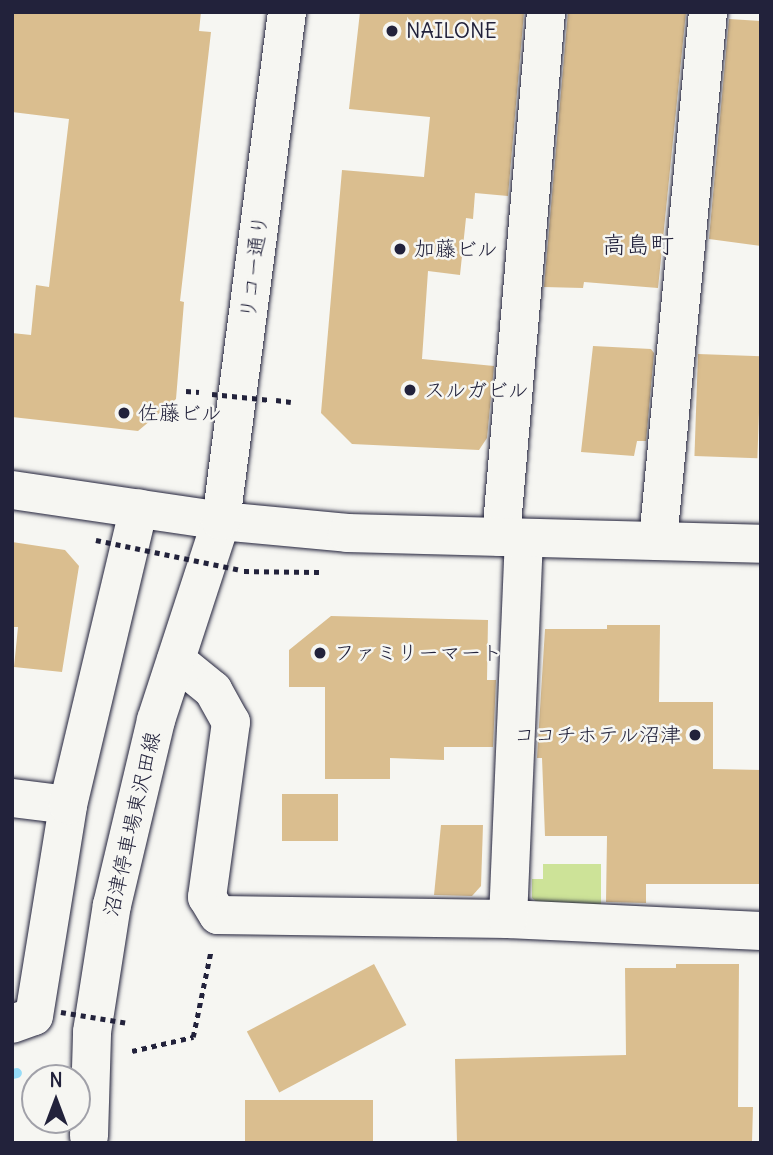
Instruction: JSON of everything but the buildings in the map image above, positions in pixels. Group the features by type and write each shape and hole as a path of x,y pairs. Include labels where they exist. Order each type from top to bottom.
{"street":[{"name":"リコー通り","path":"221,521 287,12"},
{"path":"508,919 513,537 547,12"},
{"path":"658,541 708,12"},
{"path":"12,490 221,521 347,533 761,544"},
{"path":"12,1024 34,1016 68,804 139,508"},
{"name":"沼津停車場東沢田線","path":"89,1136 92,1032 112,905 156,720 221,521"},
{"path":"176,660 213,690 231,722 207,897 218,915 508,919 761,931"},
{"path":"12,798 68,804"}],"path":[{"path":"212,394 291,402"},
{"path":"96,540 241,570 320,572"},
{"path":"132,1051 193,1037 218,915"},
{"path":"61,1012 131,1023 132,1034"},
{"path":"132,1042 132,1064"}],"green space":[{"path":"543,864 601,864 601,907 543,907 532,898 532,879 543,879"}],"waterway":[{"path":"12,1074 17,1073"}],"place":[{"name":"NAILONE","path":"392,31"},
{"name":"加藤ビル","path":"400,249"},
{"name":"スルガビル","path":"410,390"},
{"name":"佐藤ビル","path":"124,413"},
{"name":"ファミリーマート","path":"320,653"},
{"name":"ココチホテル沼津","path":"695,735"}],"district":[{"name":"高島町","path":"638,245"}]}
